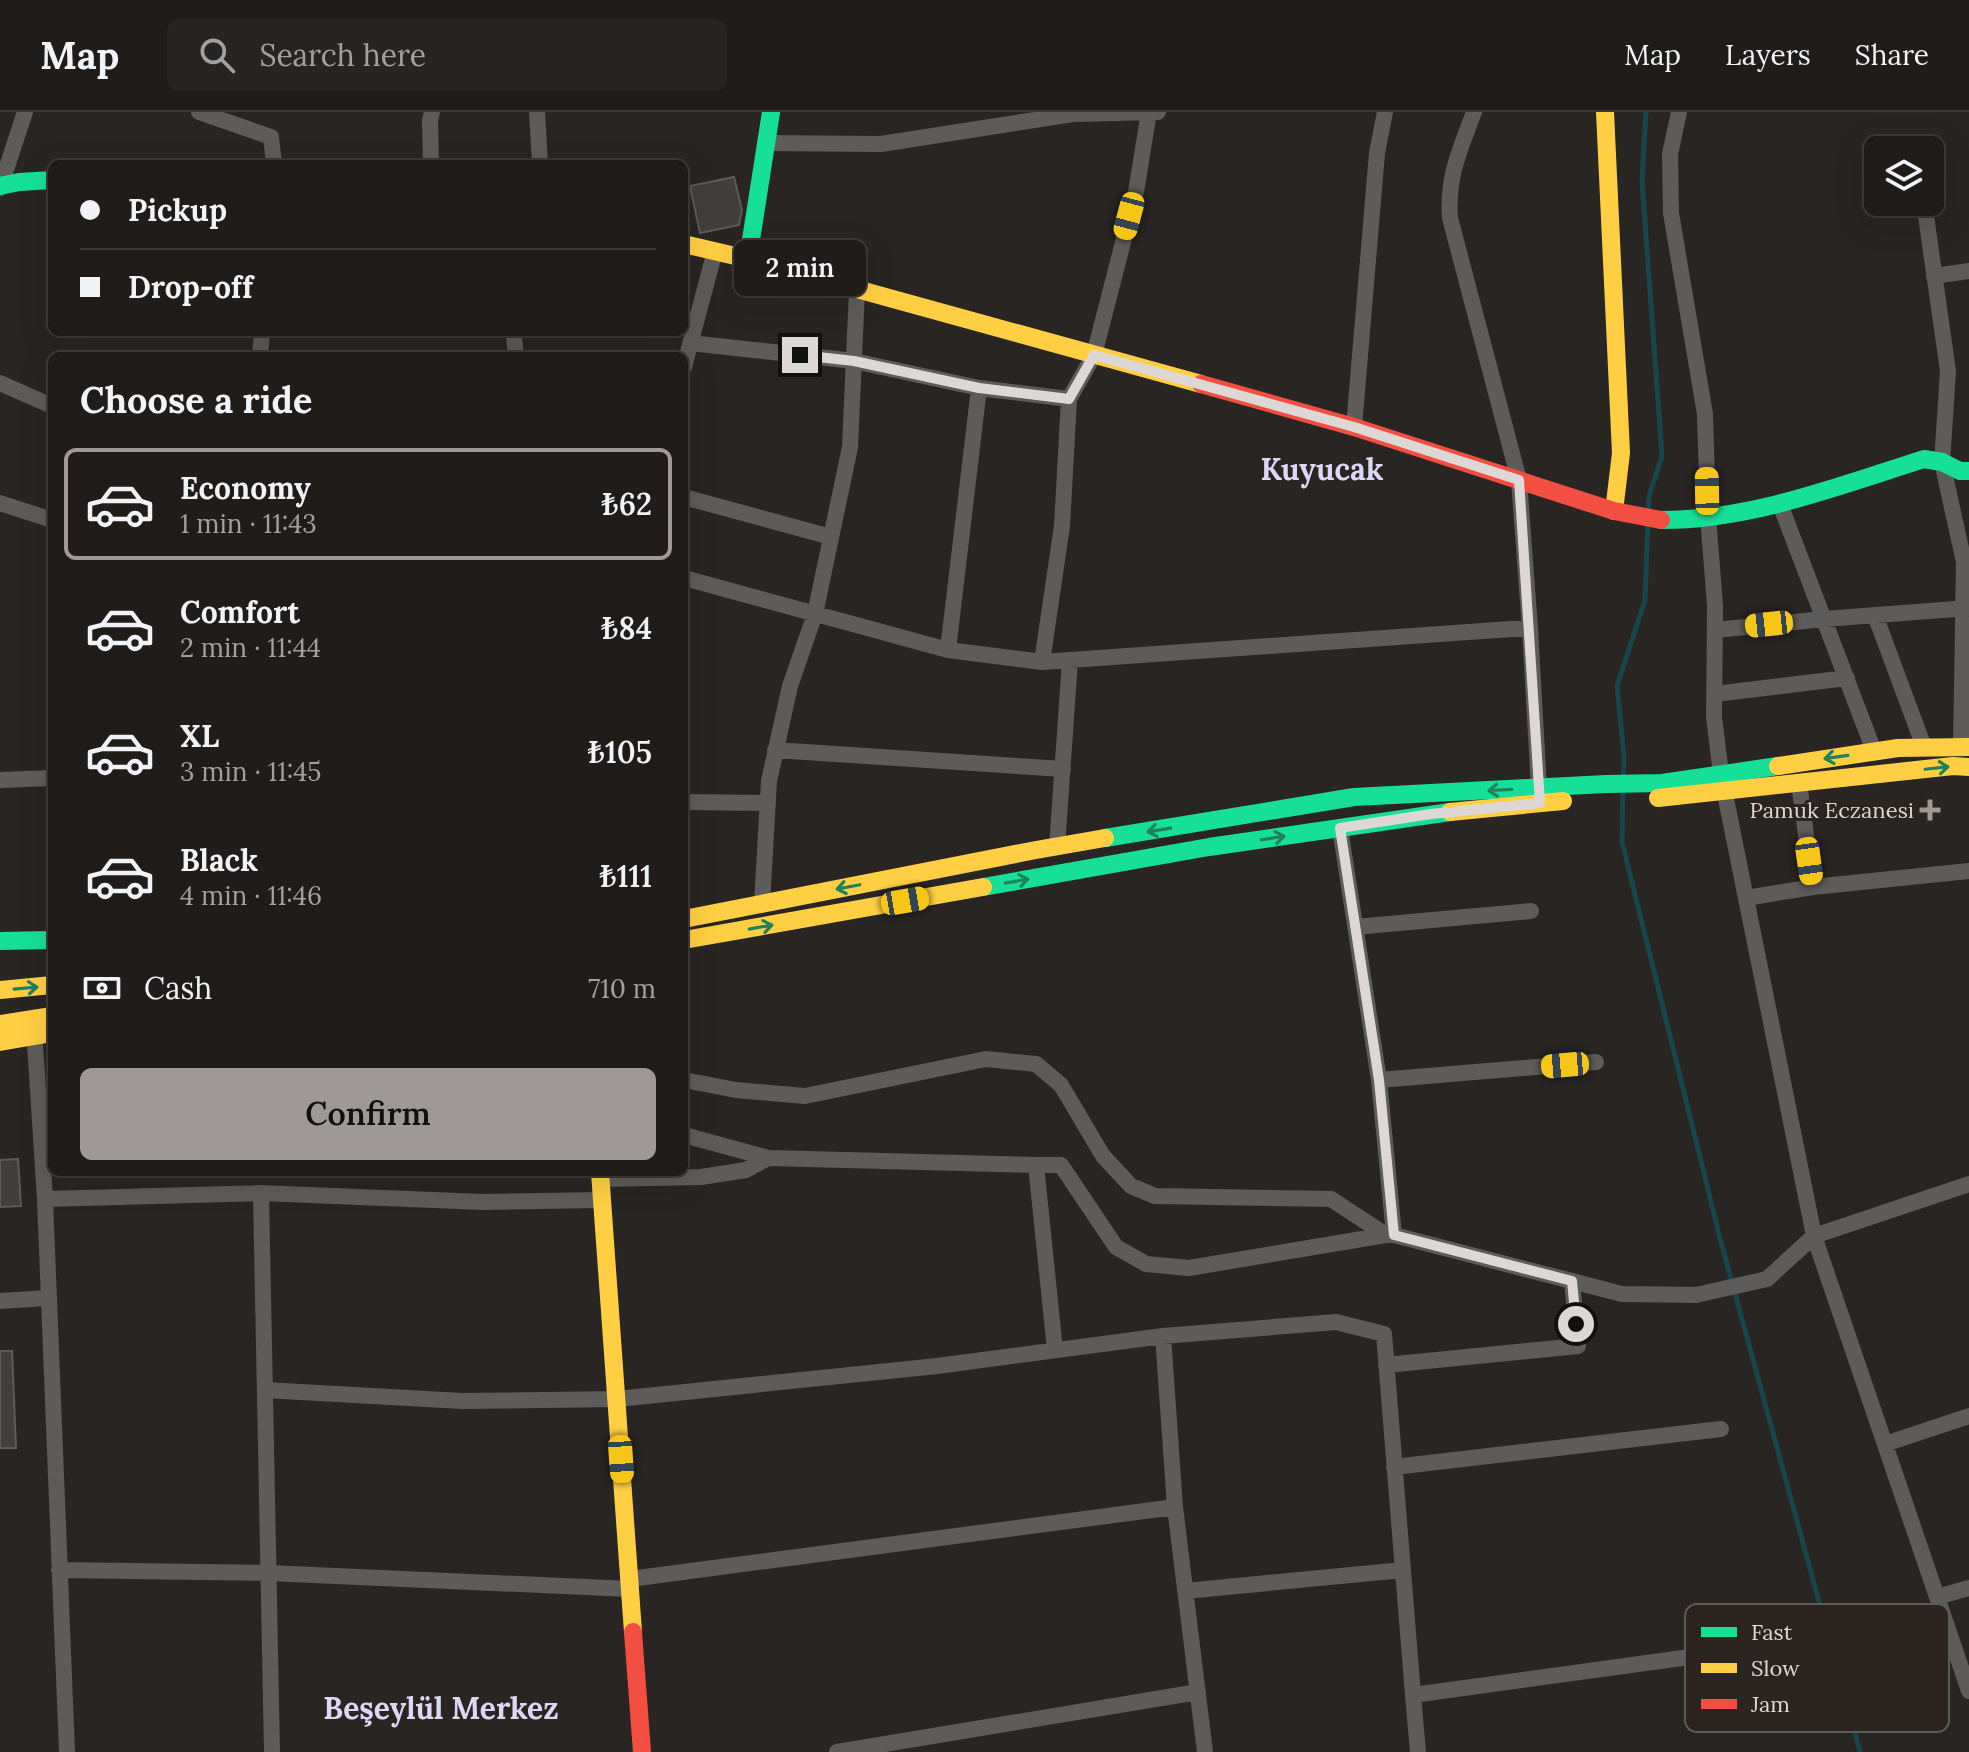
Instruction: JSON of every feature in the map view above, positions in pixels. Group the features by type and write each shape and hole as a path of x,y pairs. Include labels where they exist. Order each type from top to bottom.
{"street":[{"path":"0,187 25,112"},
{"path":"199,112 271,137 274,160"},
{"path":"431,160 432,112"},
{"path":"537,112 540,160"},
{"path":"748,259 771,112"},
{"path":"766,143 881,144 1073,114 1153,112 1094,355 1069,399 1062,526 1042,662"},
{"path":"1354,427 1377,153 1385,112"},
{"path":"1474,112 1452,170 1450,218 1519,480 1539,795"},
{"path":"1605,112 1621,453 1614,511"},
{"path":"1679,115 1670,154 1671,213 1705,414 1715,606 1714,717 1723,782 1814,1236 1939,1604"},
{"path":"0,187 48,180"},
{"path":"688,918 1057,847 1354,797 1663,790 1723,782 1874,751 1965,747 1965,549 1942,462 1948,371 1926,216"},
{"path":"688,245 1354,427 1634,515 1663,520 1780,504 1924,459 1969,471"},
{"path":"688,352 715,251"},
{"path":"1934,276 1969,271"},
{"path":"762,904 769,781 790,686 815,614 850,447 857,290"},
{"path":"690,343 854,361 979,388 1069,399"},
{"path":"0,383 48,404"},
{"path":"948,650 979,388"},
{"path":"688,498 831,537"},
{"path":"0,503 48,519"},
{"path":"1780,504 1874,751"},
{"path":"688,579 948,650 1042,662 1530,629"},
{"path":"1715,630 1966,608"},
{"path":"1875,615 1924,747"},
{"path":"1062,873 1057,847 1070,660"},
{"path":"1715,694 1847,678"},
{"path":"775,750 1063,769"},
{"path":"1723,782 1799,783 1953,766 1969,767"},
{"path":"0,780 48,778"},
{"path":"1799,783 1813,887"},
{"path":"688,939 1209,847 1539,795"},
{"path":"688,802 768,803"},
{"path":"1340,828 1379,1080 1390,1235"},
{"path":"1746,898 1813,887 1969,871"},
{"path":"1355,927 1531,911"},
{"path":"0,941 48,940"},
{"path":"0,990 48,985"},
{"path":"0,1024 43,1026"},
{"path":"0,1042 43,1026"},
{"path":"43,1026 48,1298 67,1752"},
{"path":"688,1081 736,1090 805,1096 986,1059 1036,1064 1061,1085 1103,1156 1131,1186 1155,1196 1331,1199 1390,1235 1622,1294 1696,1295 1767,1279 1814,1236 1969,1184"},
{"path":"1379,1080 1596,1062"},
{"path":"688,1136 768,1158 1061,1165 1116,1247 1146,1264 1189,1268 1390,1235"},
{"path":"650,1176 701,1177 746,1170 768,1158"},
{"path":"1036,1165 1055,1350"},
{"path":"600,1176 642,1752"},
{"path":"45,1199 261,1193 483,1202 602,1200"},
{"path":"261,1193 272,1752"},
{"path":"1386,1365 1578,1346 1572,1281"},
{"path":"0,1301 48,1298"},
{"path":"265,1390 462,1401 617,1399 937,1366 1163,1336 1336,1322 1384,1334 1418,1752"},
{"path":"1163,1336 1175,1507 1205,1752"},
{"path":"1885,1444 1969,1416"},
{"path":"1394,1467 1721,1429"},
{"path":"59,1570 630,1584 1175,1507"},
{"path":"1185,1591 1403,1570"},
{"path":"1937,1597 1969,1588"},
{"path":"1949,1632 1969,1691"},
{"path":"1413,1695 1685,1658"},
{"path":"837,1752 1198,1692"}],"building":[{"path":"734,177 742,210 739,225 700,233 690,186"},
{"path":"18,1159 21,1206 0,1207 0,1160"},
{"path":"0,1351 12,1351 16,1448 0,1448"}],"waterway":[{"path":"1646,112 1642,181 1662,456 1649,496 1648,512"},
{"path":"1623,779 1624,757 1617,686 1645,600 1648,522"},
{"path":"1623,789 1622,842 1721,1242 1820,1604"},
{"path":"1855,1732 1860,1752"}],"traffic: fast":[{"path":"748,259 771,112"},
{"path":"0,186 48,180"},
{"path":"1661,520 1761,508 1924,459 1969,471"},
{"path":"1105,838 1354,797 1662,783 1778,766"},
{"path":"983,887 1209,847 1450,812"},
{"path":"0,941 48,940"}],"traffic: slow":[{"path":"1605,112 1621,453 1614,511"},
{"path":"688,245 1201,384"},
{"path":"1778,766 1898,748 1969,747"},
{"path":"1658,798 1953,766 1969,767"},
{"path":"1450,812 1563,801"},
{"path":"688,918 1105,838"},
{"path":"688,939 983,887"},
{"path":"0,990 48,985"},
{"path":"0,1024 48,1017"},
{"path":"0,1042 48,1034"},
{"path":"600,1176 633,1632"}],"traffic: jam":[{"path":"1201,384 1354,427 1614,511 1661,520"},
{"path":"633,1632 642,1752"}],"place":[{"name":"Pamuk Eczanesi","path":"1930,810"}],"district":[{"name":"Kuyucak","path":"1322,470"},
{"name":"Beşeylül Merkez","path":"441,1709"}],"route":[{"path":"800,355 854,361 979,388 1069,399 1094,355 1354,427 1519,480 1540,803 1431,814 1340,828 1379,1080 1394,1235 1572,1281 1576,1324"}]}
